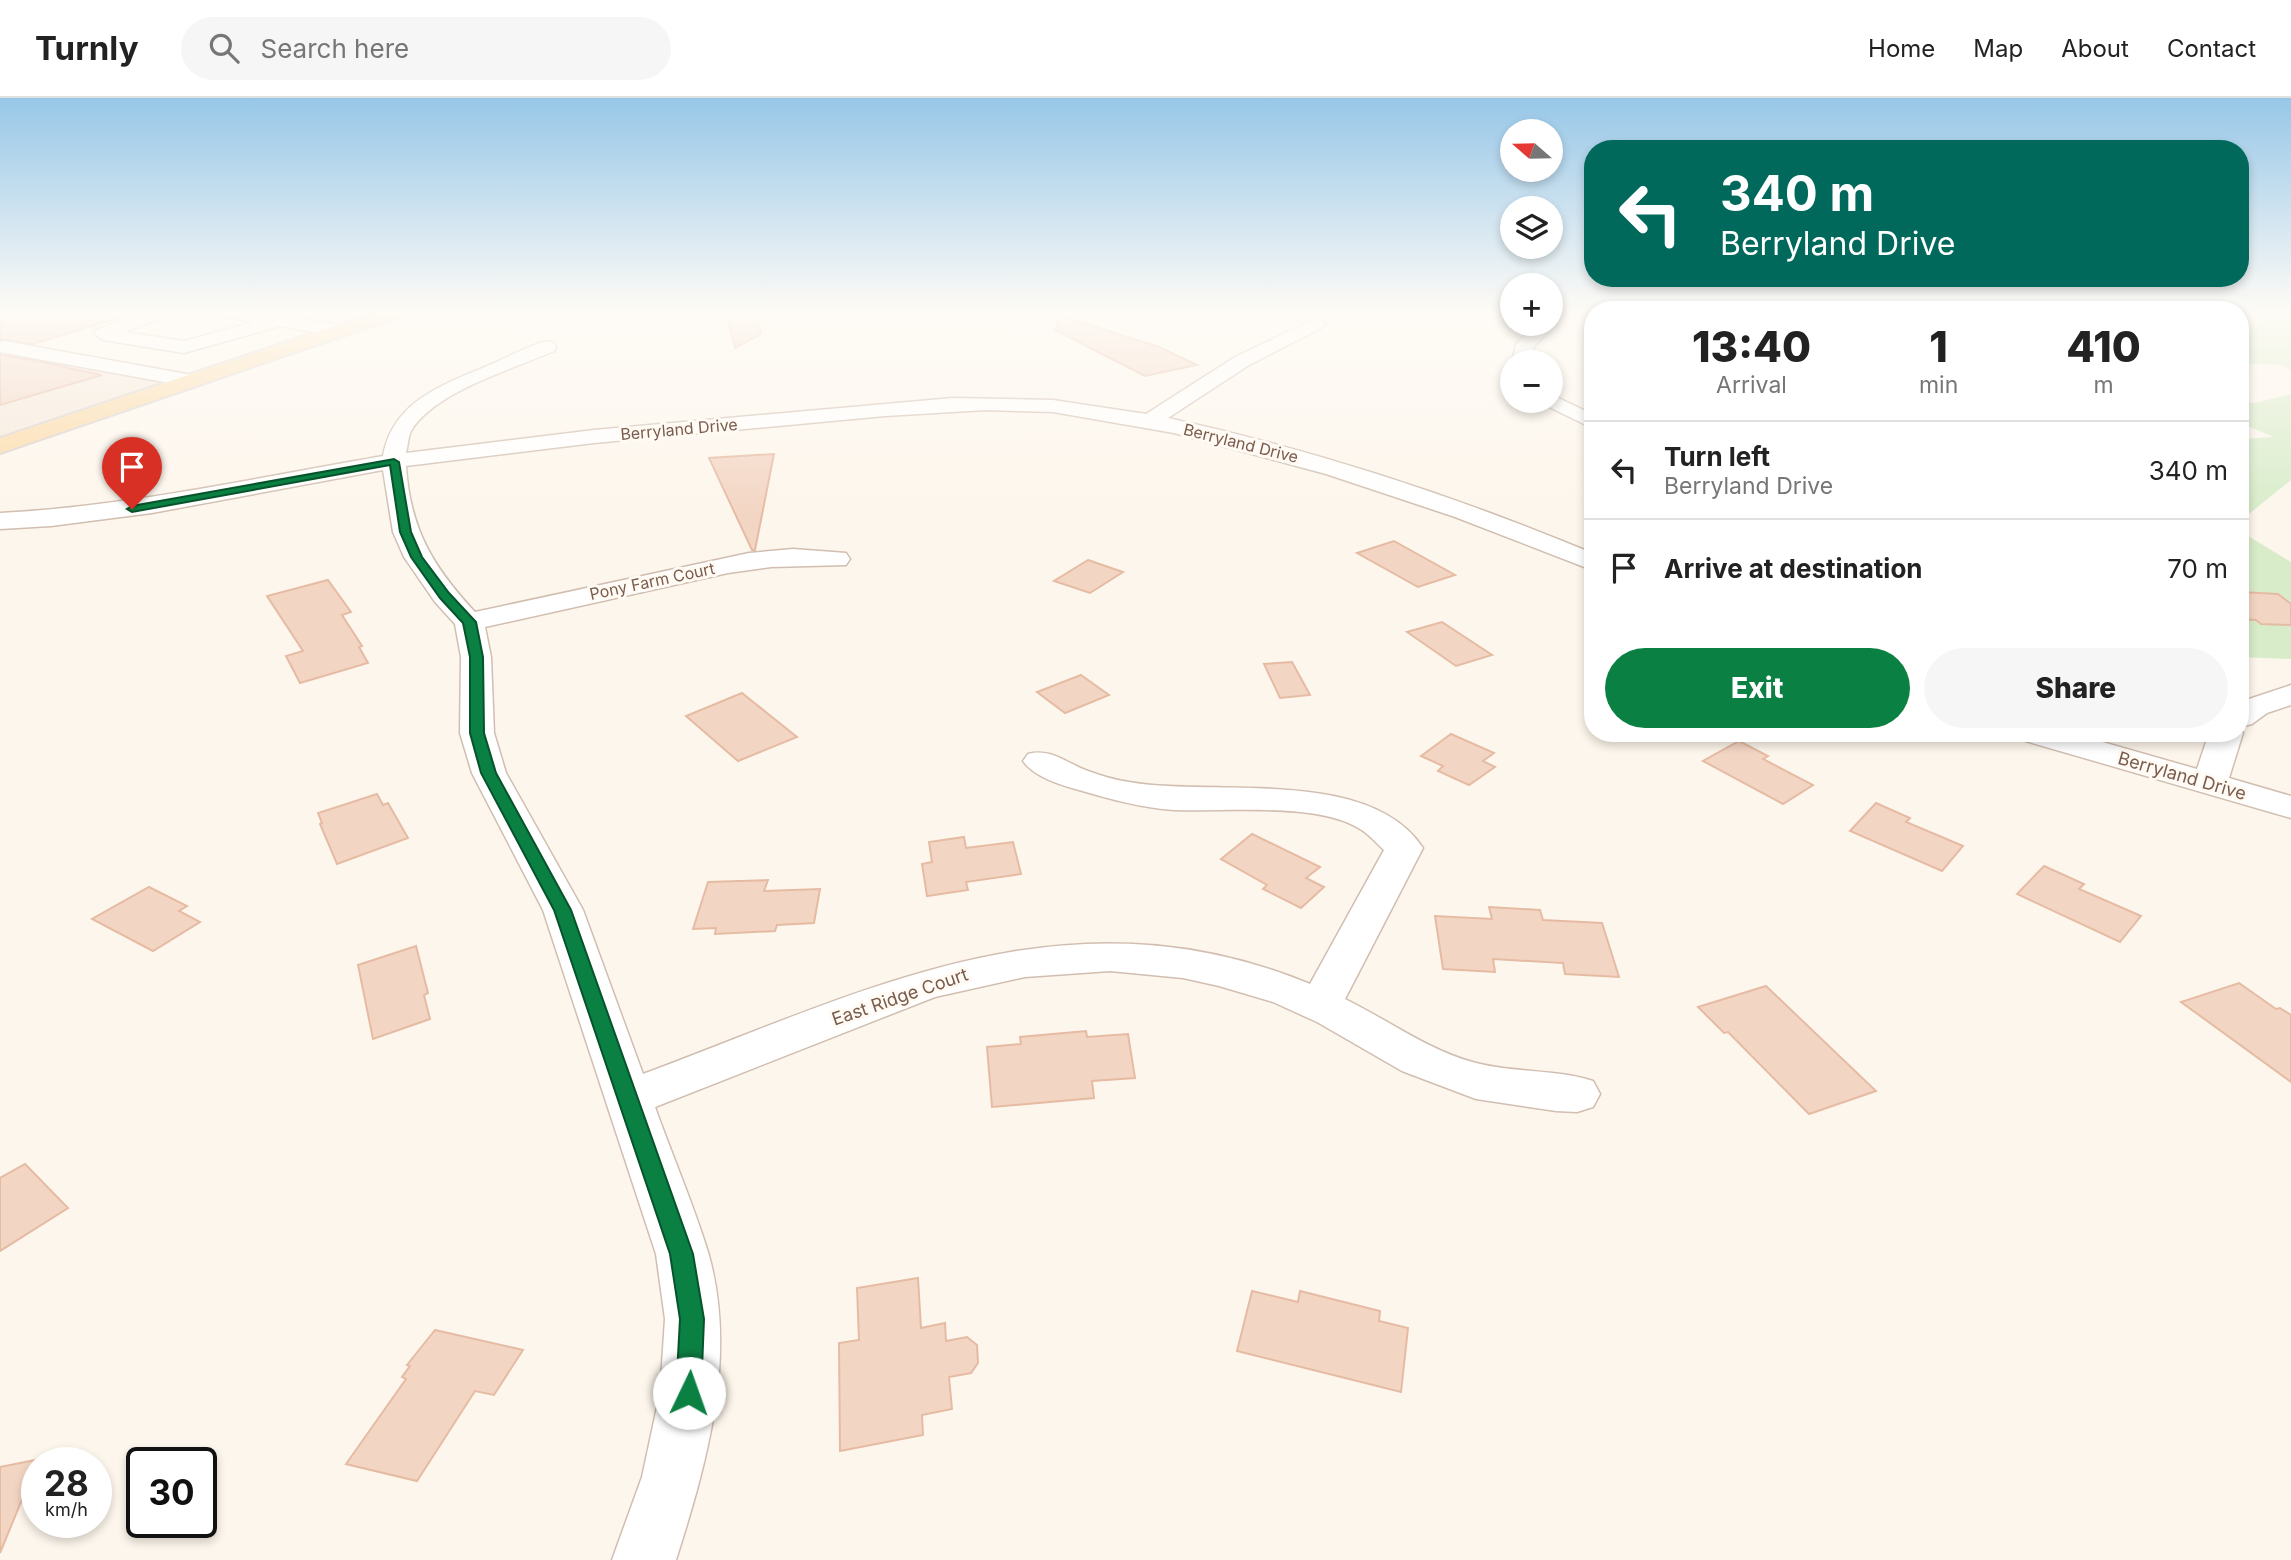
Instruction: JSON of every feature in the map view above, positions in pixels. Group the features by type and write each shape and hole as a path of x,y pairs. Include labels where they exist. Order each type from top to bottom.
{"main road":[{"path":"0,446 200,378"}],"street":[{"path":"177,378 192,381"},
{"path":"475,378 422,406 400,431 394,462 406,532 417,557 444,596 469,622 476,657 477,733 489,773 563,910 682,1254 692,1319 689,1393 672,1477 644,1560"},
{"path":"1150,421 1216,378"},
{"name":"Berryland Drive","path":"0,521 132,509 394,462 582,438 925,407 1052,406 1150,421 1373,478 1497,522 1584,559"},
{"path":"1563,407 1584,418"},
{"path":"1564,550 1584,541"},
{"name":"Pony Farm Court","path":"469,622 745,562 808,555 837,559"},
{"path":"2249,711 2291,695"},
{"name":"Berryland Drive","path":"2065,742 2291,807"},
{"path":"2210,784 2223,742"},
{"path":"1040,761 1074,778 1124,792 1172,799 1283,800 1326,805 1372,820 1404,848 1320,1005"},
{"name":"East Ridge Court","path":"629,1098 921,986 970,972 1042,960 1090,957 1161,960 1258,982 1320,1005 1418,1060 1469,1081 1522,1092 1577,1094"}],"shaded area":[{"path":"0,378 174,378 0,436"}],"green space":[{"path":"2291,394 2291,480 2249,514 2249,438 2274,437 2249,427 2249,403"},
{"path":"2249,536 2291,562 2291,659 2249,657"}],"building":[{"path":"0,378 91,378 0,405"},
{"path":"774,454 755,550 752,550 709,458"},
{"path":"1394,541 1455,575 1418,587 1357,553"},
{"path":"1088,560 1123,572 1090,593 1054,581"},
{"path":"328,580 351,612 342,615 362,646 359,647 368,663 300,683 286,656 303,651 267,596"},
{"path":"2249,592 2278,594 2291,604 2291,625 2261,624 2249,620"},
{"path":"1442,622 1492,655 1456,666 1407,632"},
{"path":"1292,662 1310,695 1280,698 1264,664"},
{"path":"1081,675 1109,695 1065,713 1037,692"},
{"path":"742,693 797,737 738,761 686,716"},
{"path":"1451,734 1494,753 1483,761 1495,767 1469,785 1438,771 1443,766 1421,756"},
{"path":"1741,742 1768,756 1763,759 1813,785 1783,804 1703,761"},
{"path":"377,794 383,805 388,803 408,838 337,864 318,813"},
{"path":"1876,803 1910,818 1906,822 1963,846 1942,871 1850,831"},
{"path":"1252,834 1320,867 1306,878 1324,887 1301,908 1263,889 1267,885 1221,859"},
{"path":"964,837 966,848 1013,842 1021,874 966,882 968,890 927,896 922,864 932,862 929,842"},
{"path":"2044,866 2084,884 2079,889 2141,916 2120,942 2017,894"},
{"path":"768,880 764,891 820,889 814,923 777,925 775,931 715,934 716,928 693,929 708,882"},
{"path":"149,887 187,906 179,911 200,922 153,951 92,919"},
{"path":"1489,907 1540,910 1543,920 1602,923 1619,977 1565,974 1563,963 1493,959 1495,972 1443,969 1435,916 1492,919"},
{"path":"416,946 428,993 424,995 430,1019 373,1039 358,965"},
{"path":"2239,983 2276,1009 2280,1008 2291,1015 2291,1082 2181,1002"},
{"path":"1766,986 1876,1091 1809,1114 1728,1032 1724,1033 1698,1007"},
{"path":"1086,1031 1087,1037 1128,1034 1135,1078 1092,1081 1094,1098 992,1107 987,1047 1021,1044 1020,1037"},
{"path":"25,1164 68,1208 0,1251 0,1178"},
{"path":"918,1278 921,1328 945,1323 946,1341 967,1337 977,1345 978,1363 971,1373 949,1377 952,1409 922,1415 923,1435 840,1451 839,1343 859,1340 857,1288"},
{"path":"1252,1291 1298,1302 1300,1291 1380,1311 1379,1321 1408,1328 1401,1392 1237,1351"},
{"path":"435,1330 523,1350 494,1395 475,1391 417,1481 346,1464 406,1379 402,1377 410,1366 407,1365"},
{"path":"21,1463 21,1502 0,1553 0,1467"}],"route":[{"path":"132,509 394,462 406,532 417,557 444,596 469,622 476,657 477,733 489,773 563,910 682,1254 692,1319 689,1393"}]}
